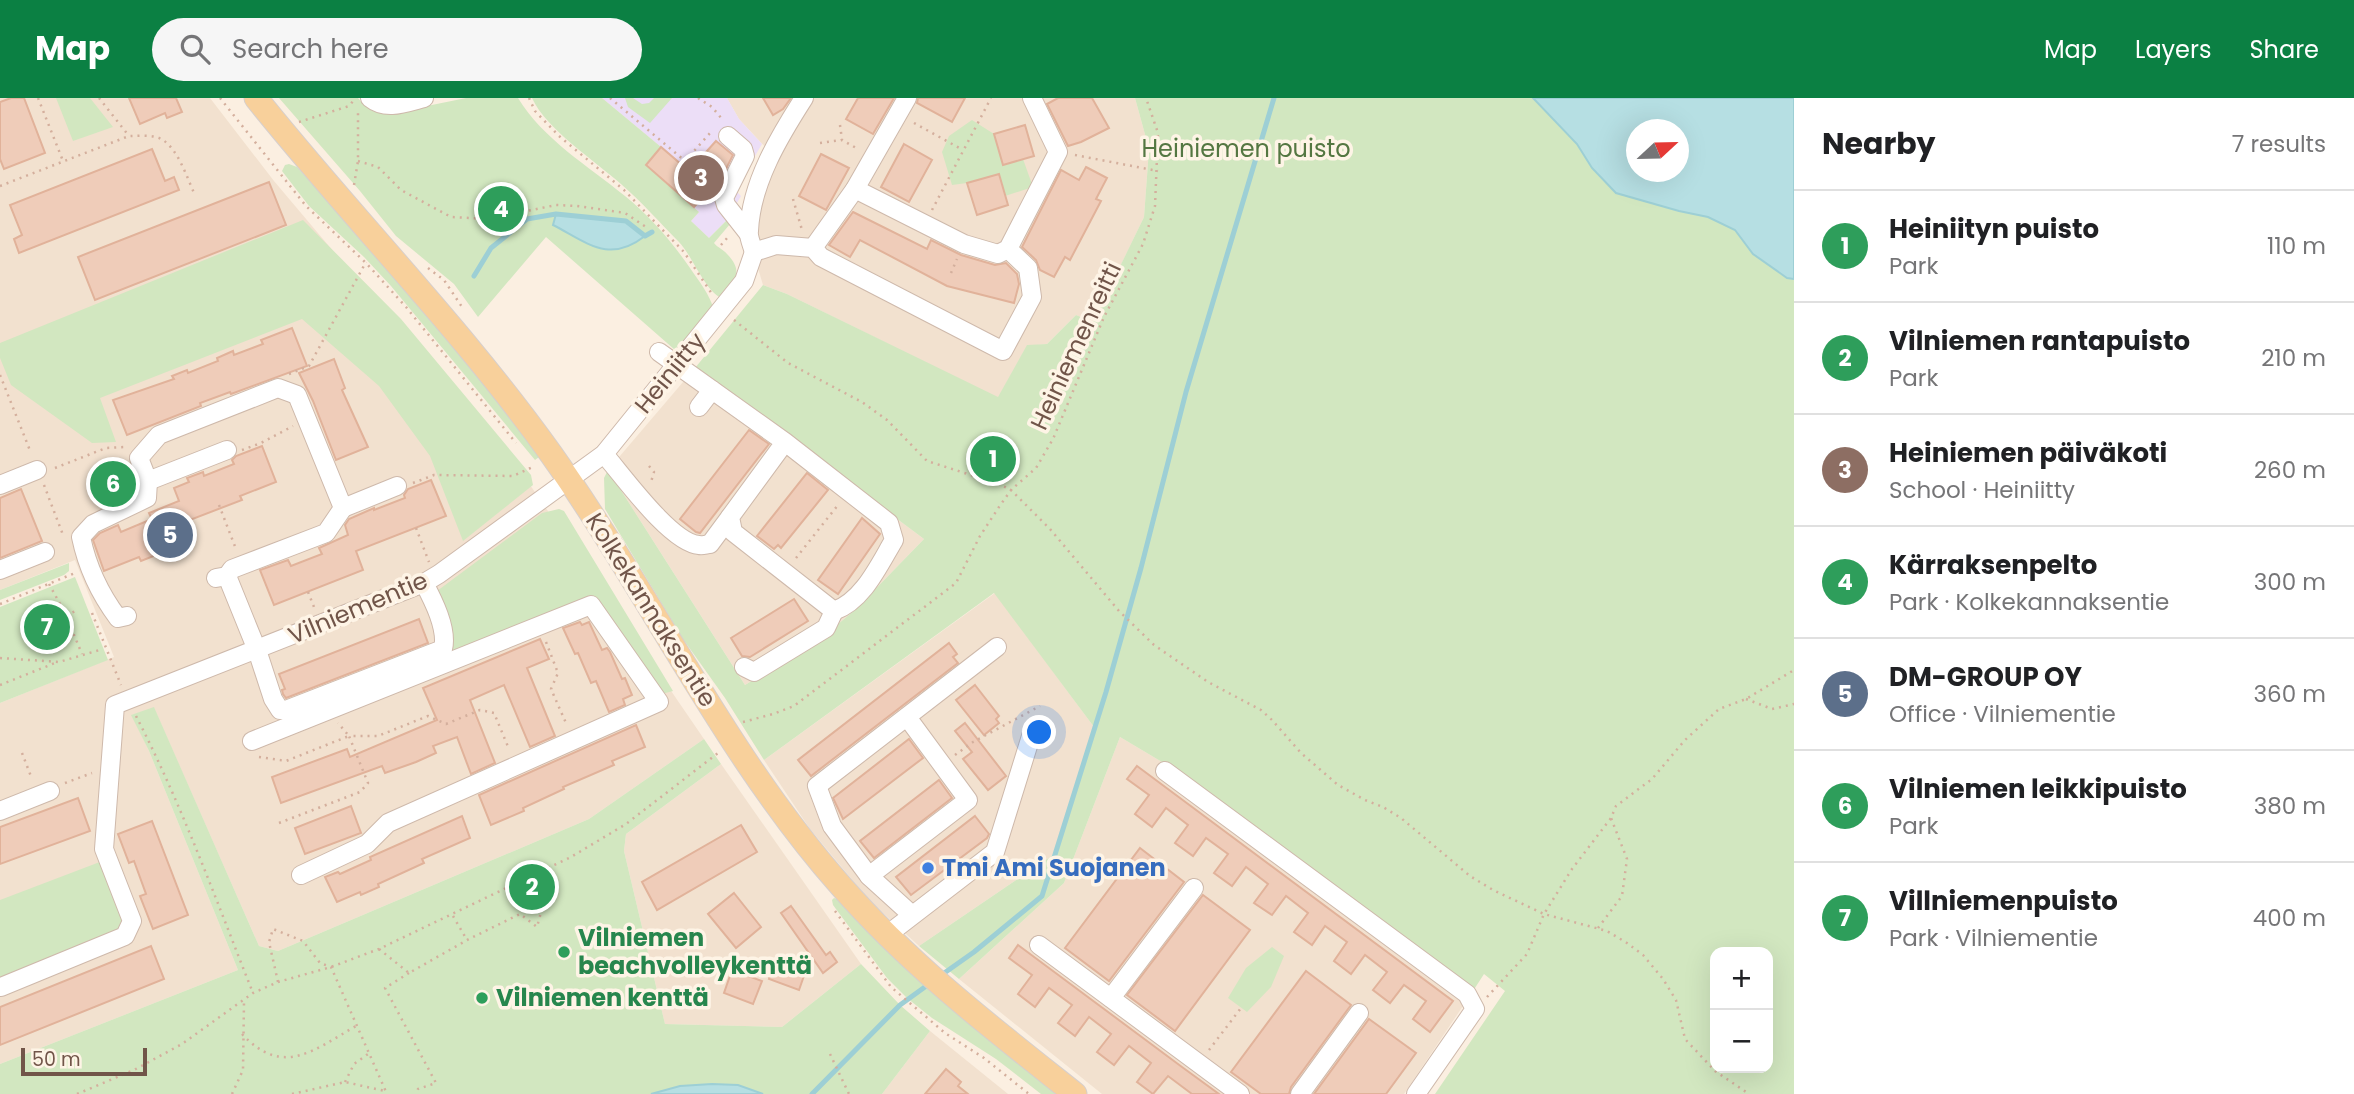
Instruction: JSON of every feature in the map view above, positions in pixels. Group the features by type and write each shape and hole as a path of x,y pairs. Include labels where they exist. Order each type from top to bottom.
{"main road":[{"name":"Kolkekannaksentie","path":"256,98 423,292 503,390 718,734 841,886 917,965 1074,1094"}],"street":[{"path":"364,103 390,105 424,98"},
{"path":"748,233 751,206 776,143 804,98"},
{"path":"855,189 964,244 998,254 1008,248 1058,152 1032,98"},
{"path":"810,248 855,189 903,106"},
{"path":"721,129 743,149 745,156 724,198 726,205 748,233 754,252 776,245 810,248 821,257 1003,351 1032,297 1028,268 1008,248"},
{"name":"Heiniitty","path":"561,485 604,454 744,281 754,252"},
{"path":"659,352 785,442 889,523 894,540 872,577 844,607 834,611 826,628 754,672 744,667"},
{"path":"127,616 118,618 108,604 86,559 81,537 93,524 147,498 148,481 139,458 159,435 278,388 297,395 343,508"},
{"path":"699,407 712,390"},
{"path":"604,454 656,516 685,540 699,545 710,544 785,442"},
{"path":"148,481 225,451"},
{"path":"0,485 44,470"},
{"name":"Vilniementie","path":"128,700 173,692 223,671 257,650 428,576 561,485"},
{"path":"397,486 343,508 326,533 232,569 222,577 257,650 279,710 286,710 443,649 444,642 428,576"},
{"path":"730,517 733,532 834,611"},
{"path":"0,570 45,552"},
{"path":"255,749 327,711 591,605 659,702 388,823 367,844 301,875"},
{"path":"912,915 869,876 832,825 817,786 997,648"},
{"path":"1,987 125,936 131,922 104,849 115,705 128,700"},
{"path":"869,876 968,800 906,717"},
{"path":"887,935 995,852 1032,733"},
{"path":"1165,771 1467,994 1475,1009 1416,1094"},
{"path":"0,811 44,793"},
{"path":"1111,998 1194,888"},
{"path":"1039,945 1240,1094"},
{"path":"1300,1094 1359,1013"}],"path":[{"path":"38,98 64,161"},
{"path":"99,98 129,136"},
{"path":"220,98 306,206 366,262 406,307 518,445"},
{"path":"296,124 349,106 356,98"},
{"path":"529,98 535,111 559,136 624,190 684,252 721,309 788,363 862,402 887,420 927,461 1011,490 1049,529 1119,611 1154,645 1208,682 1261,710 1301,753 1338,785 1401,818 1470,876 1493,890 1544,914 1607,931 1643,955 1676,1000 1685,1040 1715,1071 1749,1094"},
{"path":"613,99 685,161 721,129 712,107 698,98"},
{"path":"925,224 991,98"},
{"name":"Heiniemenreitti","path":"718,734 794,706 956,583 980,536 1011,490 1036,468 1053,439 1104,317 1143,244 1155,205 1158,133 1146,98"},
{"path":"353,191 364,103"},
{"path":"903,106 963,150"},
{"path":"841,125 842,141"},
{"path":"0,186 129,136 148,135 163,140 175,154 195,195"},
{"path":"820,143 842,141 873,158"},
{"path":"1058,152 1158,171"},
{"path":"358,161 378,167 401,190 452,218 488,219 556,205 625,213 646,227"},
{"path":"793,199 810,248"},
{"path":"278,388 278,379 309,366 366,262"},
{"path":"225,451 229,454 261,443 307,420"},
{"path":"44,470 106,448 149,446"},
{"path":"397,486 401,488 434,475 513,476 535,466 561,485"},
{"path":"784,573 848,492"},
{"path":"219,505 243,565"},
{"path":"416,528 428,576"},
{"path":"0,604 78,572"},
{"path":"49,584 66,615 82,655"},
{"path":"308,592 318,617"},
{"path":"66,615 78,610"},
{"path":"539,626 558,673 551,689 573,739"},
{"path":"0,685 59,662 105,649"},
{"path":"0,658 59,662"},
{"path":"1475,1009 1527,954 1544,914 1572,869 1611,818 1616,806 1652,779 1685,740 1719,709 1746,699 1794,670"},
{"path":"1746,699 1772,709 1794,704"},
{"path":"128,700 161,769 253,993"},
{"path":"942,765 972,741 985,737 1040,706"},
{"path":"255,749 286,761 349,736 378,736 428,716 446,724 480,710 494,713 516,765"},
{"path":"279,823 360,792 368,783 349,736 327,711"},
{"path":"77,1094 134,1070 183,1044 253,993 278,982 331,967 379,949 571,858 626,824 718,753 718,734"},
{"path":"22,753 44,793 110,767"},
{"path":"1598,928 1622,896 1627,859 1611,818"},
{"path":"416,1094 418,1089 436,1083 385,988 467,940 520,914 537,927 543,905 538,874"},
{"path":"834,910 891,987 945,1033 984,1058 1029,1094"},
{"path":"453,916 467,940"},
{"path":"278,982 269,942 273,929 303,941 320,963 331,967 386,1092"},
{"path":"379,949 409,973"},
{"path":"232,1094 243,1070 244,1000"},
{"path":"1199,1064 1241,1008"},
{"path":"242,1034 256,1049 280,1057 297,1057 356,1026"},
{"path":"345,1082 354,1064 368,1054"},
{"path":"830,1054 849,1094"},
{"path":"292,1094 345,1082 386,1092"}],"shaded area":[{"path":"0,98 210,98 274,181 528,482 704,739 589,819 278,951 259,946 154,708 132,715 238,970 0,1064 0,703 114,657 75,560 0,590"},
{"path":"602,98 727,98 739,119 762,144 735,190 741,196 727,220 709,238 691,221 699,212 646,165 661,147"},
{"path":"727,98 1135,98 1149,149 1144,217 1093,323 1076,315 1047,344 1027,346 998,398 787,294 763,285 741,211 745,209 769,151 739,119"},
{"path":"695,368 924,539 856,609 819,640 745,685 608,470"},
{"path":"995,593 1094,727 1056,853 919,946 868,899 810,829 764,760"},
{"path":"1120,737 1162,762 1473,991 1404,1094 1102,1094 959,979 1064,883"},
{"path":"721,764 861,964 782,1027 665,1024 624,851 626,834"},
{"path":"930,1031 1008,1094 882,1094"}],"green space":[{"path":"56,98 90,98 113,127 73,141"},
{"path":"279,98 358,98 371,110 388,114 466,98 518,98 528,113 553,139 652,221 697,278 714,310 675,350 546,237 478,317 454,284 396,236"},
{"path":"532,98 602,98 661,147 646,165 699,212 691,221 709,238 729,221 730,224 714,243 732,260 736,277 721,298 709,288 679,242 629,191 559,133"},
{"path":"625,98 633,98 642,104 649,103 654,98 672,98 650,123 628,107"},
{"name":"Heiniemen puisto","path":"1135,98 1533,98 1577,144 1592,168 1626,179 1626,182 1635,182 1794,234 1794,1094 1435,1094 1505,991 1484,974 1473,991 1162,762 1120,737 1064,883 959,979 919,946 1056,853 1094,727 994,593 764,760 683,639 605,509 604,478 608,470 745,685 819,640 856,609 924,539 695,368 763,285 787,294 998,397 1027,345 1047,344 1076,315 1093,322 1144,217 1149,149"},
{"path":"972,120 994,134 1003,165 1023,159 1033,187 1005,196 998,174 952,185 942,152 949,136"},
{"path":"285,165 297,167 424,309 539,457 535,460 391,286 309,206 282,171"},
{"path":"303,220 401,319 531,475 533,485 463,541 430,456 379,386 302,319 100,398 116,442 92,443 11,385 0,358 0,343"},
{"path":"125,465 135,488 102,503 91,480"},
{"path":"559,509 564,511 673,691 658,695 590,596 451,651 437,591 542,513"},
{"path":"69,563 69,571 64,575 0,600 0,590"},
{"path":"75,577 108,660 0,703 0,607"},
{"path":"154,707 259,946 278,951 589,819 704,739 721,764 626,834 624,851 665,1024 782,1027 861,964 900,1005 930,1031 882,1094 0,1094 0,1064 238,970 149,751 131,715"},
{"path":"105,860 128,917 124,934 0,986 0,900"},
{"path":"834,898 917,978 1058,1094 1041,1094 996,1059 932,1018 907,998 887,978 833,905"},
{"path":"1272,947 1284,956 1271,987 1247,1012 1228,998 1246,968"}],"water":[{"path":"1533,98 1794,98 1794,279 1787,278 1753,254 1735,230 1708,217 1616,193 1592,168 1577,144"},
{"path":"556,214 626,221 645,236 620,249 599,248 553,225"},
{"path":"738,1085 763,1094 651,1094 680,1086"}],"building":[{"path":"11,98 24,98 45,153 4,169 0,159 0,102"},
{"path":"129,98 176,98 182,112 167,118 165,113 140,124"},
{"path":"763,98 791,98 783,109 773,115"},
{"path":"858,98 894,98 873,134 846,119"},
{"path":"918,98 965,98 952,122 917,103"},
{"path":"1058,98 1092,98 1109,128 1068,146 1047,104"},
{"path":"1025,125 1034,156 1003,165 994,134"},
{"path":"716,141 733,155 724,173 694,207 646,165 661,147 689,171"},
{"path":"904,144 932,160 909,202 881,187"},
{"path":"152,149 165,181 174,177 179,190 19,253 14,239 22,235 10,205"},
{"path":"821,154 849,168 826,210 799,196"},
{"path":"1086,167 1107,178 1096,199 1101,201 1070,260 1065,257 1054,277 1040,270 1036,260 1022,247 1061,170 1079,180"},
{"path":"999,174 1008,205 977,215 967,183"},
{"path":"269,182 286,225 95,300 78,257"},
{"path":"853,212 927,249 931,240 961,255 995,265 1006,263 1017,274 1019,284 1014,303 947,286 860,240 850,257 829,245"},
{"path":"292,328 307,366 200,403 201,406 127,435 113,400 174,379 172,376 187,370 188,373 218,361 217,358 233,351 234,355 263,344 261,340"},
{"path":"334,359 345,388 342,390 368,447 336,460 299,373"},
{"path":"749,430 769,444 700,533 696,532 680,519"},
{"path":"262,446 276,482 240,496 242,500 187,521 193,537 178,543 179,546 141,561 139,557 104,571 93,540 100,533 118,525 121,532 152,519 149,513 179,501 174,488 189,482 187,478 203,472 204,476 234,464 232,460 236,456"},
{"path":"807,473 828,490 781,548 778,545 774,549 757,536"},
{"path":"431,480 446,516 356,551 363,570 274,605 260,570 288,560 291,566 322,554 319,548 348,535 345,525 349,519 405,498 408,489"},
{"path":"21,489 42,541 0,558 0,498"},
{"path":"862,518 880,534 838,594 818,580"},
{"path":"794,599 808,621 750,657 742,656 731,638"},
{"path":"419,619 428,643 286,698 283,694 282,690 285,689 279,674"},
{"path":"580,622 582,625 589,622 602,650 607,648 610,652 632,695 623,699 625,705 609,712 596,681 591,683 563,628"},
{"path":"540,639 549,659 527,668 555,736 530,747 504,685 470,700 495,763 471,774 457,737 433,746 436,753 416,762 385,773 382,766 281,803 272,777 347,749 350,757 437,720 423,688"},
{"path":"949,643 957,654 953,657 958,663 811,776 798,760"},
{"path":"975,685 999,716 996,719 999,723 984,735 956,700"},
{"path":"965,723 1006,776 988,790 963,759 972,752 955,731"},
{"path":"636,725 645,747 612,761 614,765 523,808 524,811 491,825 479,795"},
{"path":"909,739 923,758 843,819 833,798"},
{"path":"1137,766 1453,1001 1430,1032 1413,1019 1426,1001 1404,985 1390,1003 1373,990 1387,972 1365,955 1351,974 1334,961 1347,942 1325,926 1312,945 1294,932 1308,913 1286,896 1272,915 1254,903 1268,884 1246,867 1232,886 1214,873 1228,854 1206,838 1193,856 1175,843 1188,825 1166,808 1152,827 1135,814 1149,795 1127,779"},
{"path":"939,780 952,798 874,858 860,841"},
{"path":"78,798 90,831 0,864 0,827"},
{"path":"351,806 361,833 305,854 295,828"},
{"path":"462,816 470,838 422,859 424,863 378,884 379,887 337,902 325,877 338,872 340,874 371,860 370,857"},
{"path":"975,816 989,834 987,838 911,895 896,877"},
{"path":"152,821 188,915 153,929 140,896 146,894 134,861 129,863 118,834"},
{"path":"741,825 757,852 657,910 642,882"},
{"path":"1140,848 1184,882 1109,981 1065,948"},
{"path":"734,893 761,927 736,948 708,914"},
{"path":"1203,895 1250,930 1175,1031 1127,995"},
{"path":"791,906 826,955 830,952 837,962 823,973 781,913"},
{"path":"1018,945 1219,1094 1192,1094 1168,1076 1153,1094 1137,1082 1151,1063 1129,1046 1114,1065 1097,1052 1111,1034 1089,1017 1075,1036 1058,1023 1072,1005 1049,988 1035,1007 1018,994 1032,975 1009,958"},
{"path":"151,946 164,979 0,1045 0,1007"},
{"path":"777,956 807,967 799,990 769,979"},
{"path":"732,970 762,981 753,1004 724,993"},
{"path":"1306,971 1351,1005 1291,1087 1289,1094 1261,1094 1231,1072"},
{"path":"1369,1019 1416,1053 1386,1094 1314,1094"},
{"path":"946,1069 961,1082 958,1086 968,1094 925,1094"}],"waterway":[{"path":"940,976 1042,896 1106,692 1186,392 1274,98"},
{"path":"474,276 491,248 527,219 556,214 626,221 645,236 652,232"},
{"path":"812,1094 900,1005 929,984"}],"place":[{"name":"Heiniemen päiväkoti","path":"701,178"},
{"name":"Kärraksenpelto","path":"501,209"},
{"name":"Heiniityn puisto","path":"993,459"},
{"name":"Vilniemen leikkipuisto","path":"113,484"},
{"name":"DM-GROUP OY","path":"170,535"},
{"name":"Villniemenpuisto","path":"47,627"},
{"name":"Tmi Ami Suojanen","path":"928,868"},
{"name":"Vilniemen rantapuisto","path":"532,887"},
{"name":"Vilniemen beachvolleykenttä","path":"564,952"},
{"name":"Vilniemen kenttä","path":"482,998"}]}
